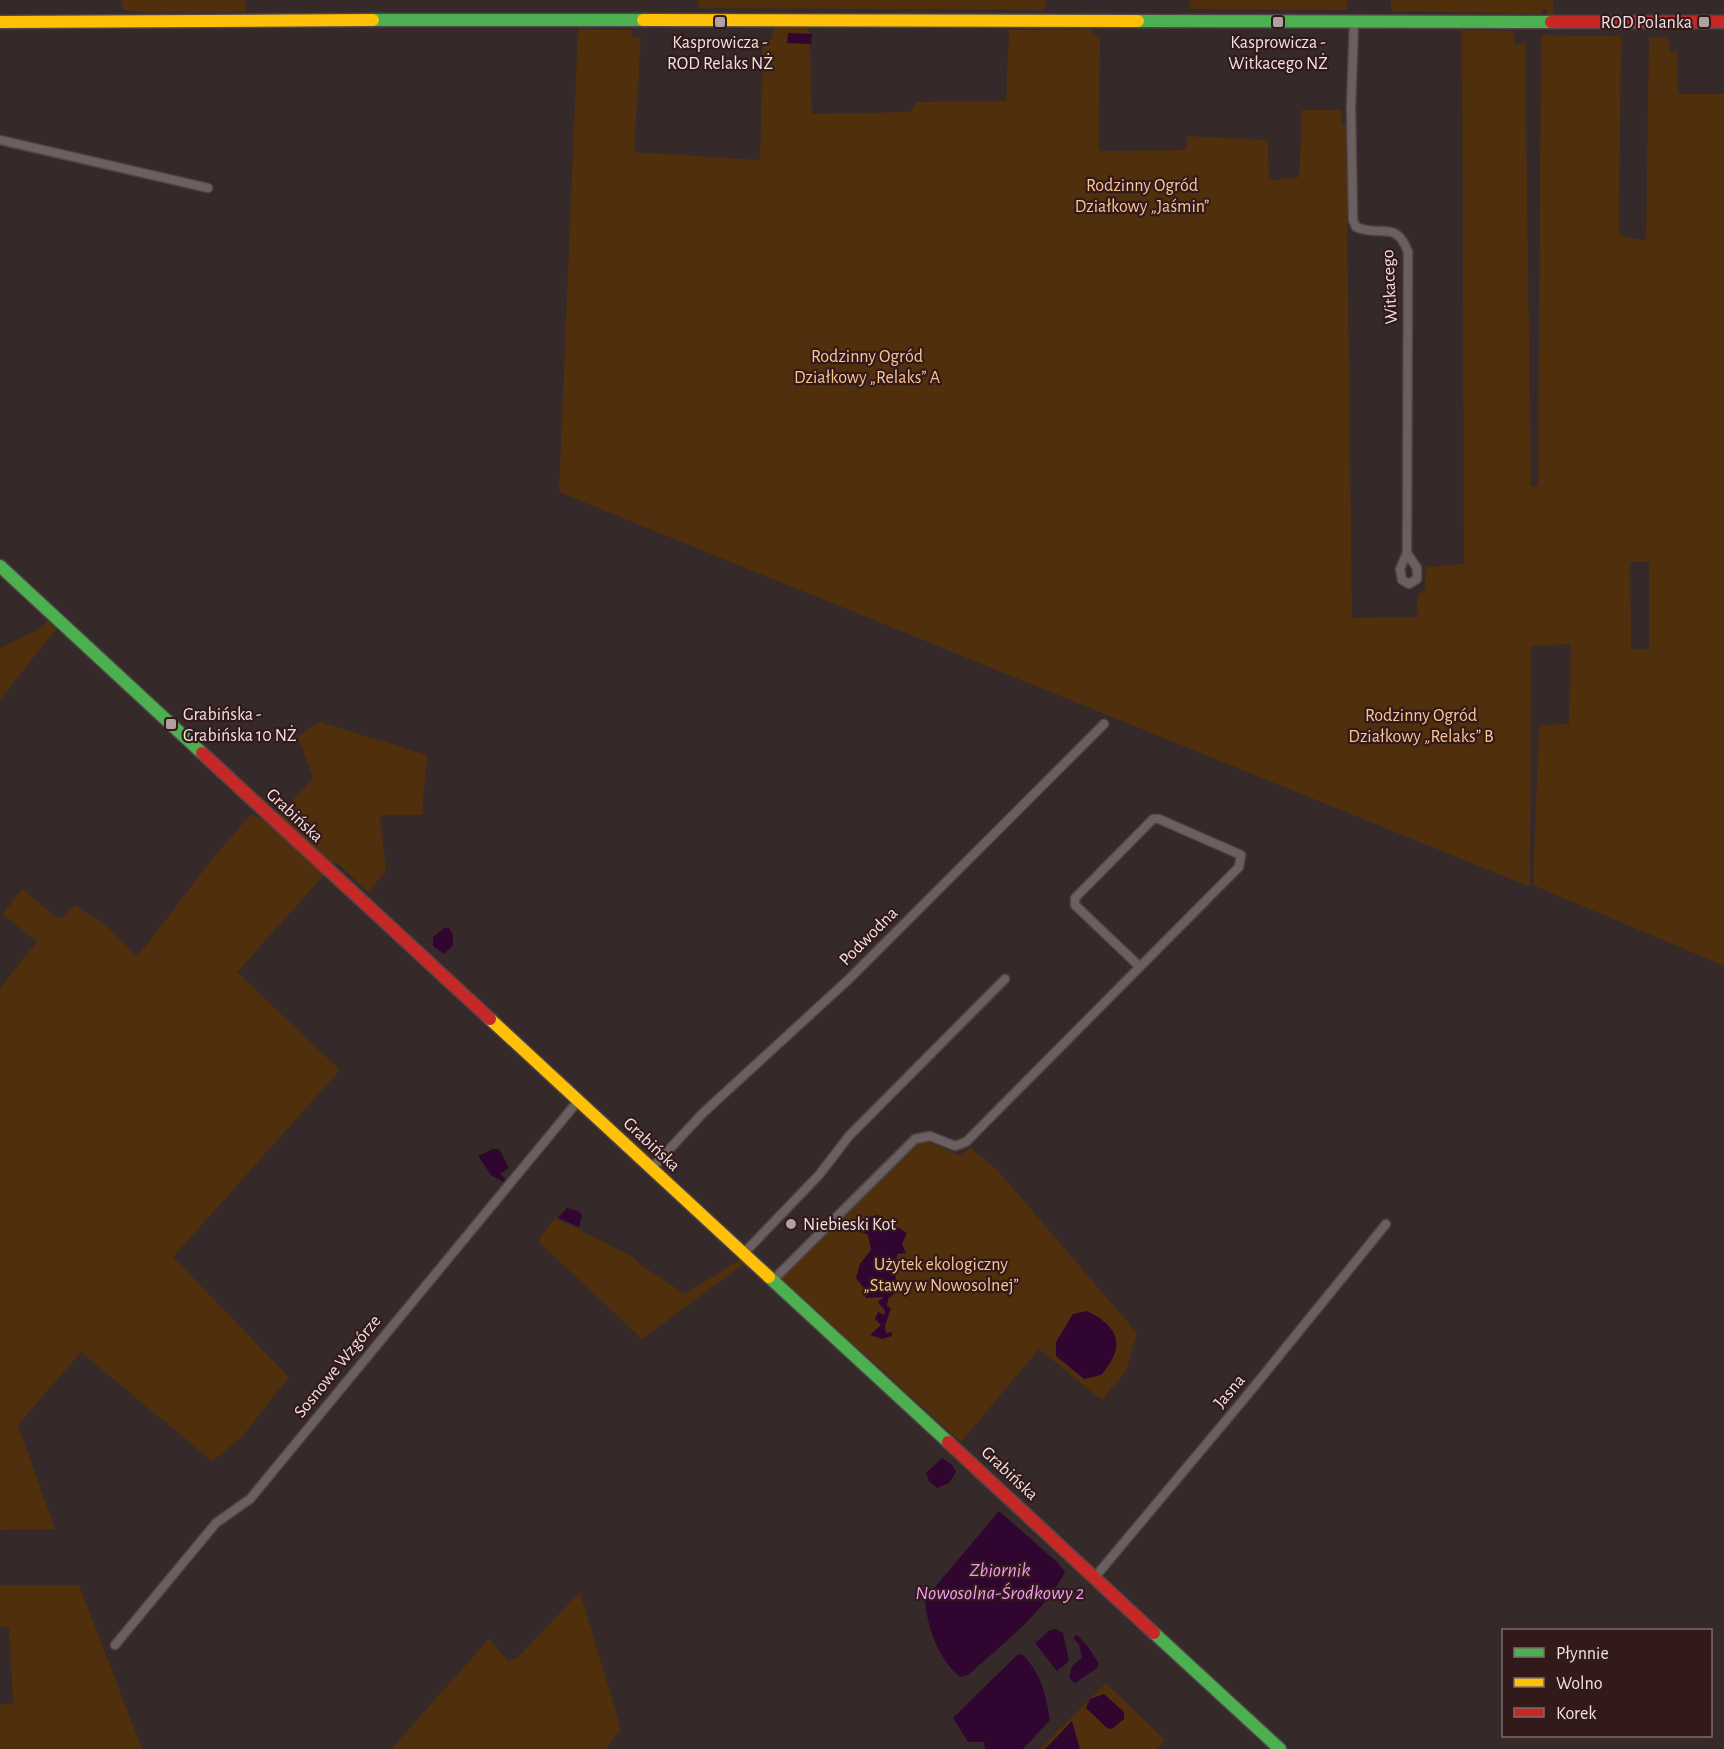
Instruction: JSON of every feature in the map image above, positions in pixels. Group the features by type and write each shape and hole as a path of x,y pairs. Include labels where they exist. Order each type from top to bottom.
{"street":[{"path":"0,22 1724,22"},
{"name":"Witkacego","path":"1354,22 1351,107 1353,220 1356,227 1362,230 1397,232 1408,252 1407,553"},
{"path":"0,140 208,188"},
{"name":"Grabińska","path":"0,566 1280,1749"},
{"name":"Podwodna","path":"652,1168 703,1113 849,979 1104,724"},
{"path":"773,1280 915,1139 930,1136 955,1146 966,1142 1239,867 1242,858 1236,851 1159,819 1153,819 1075,898 1075,905 1139,966"},
{"path":"744,1252 819,1175 849,1136 1005,979"},
{"name":"Sosnowe Wzgórze","path":"115,1645 216,1523 250,1499 578,1101"},
{"name":"Jasna","path":"1095,1577 1386,1224"}],"green space":[{"path":"121,0 245,0 247,12 142,13 123,10"},
{"path":"698,0 1046,0 1045,10 698,8"},
{"path":"1190,0 1347,0 1347,10 1190,9"},
{"path":"1391,0 1553,0 1554,14 1547,14 1546,9 1542,9 1542,14 1391,11"},
{"path":"773,28 809,28 812,114 910,112 917,102 1006,101 1009,30 1092,29 1093,36 1100,36 1099,151 1186,150 1187,136 1268,140 1269,181 1299,177 1302,110 1341,110 1342,124 1346,123 1352,618 1418,617 1417,596 1425,589 1426,567 1464,564 1462,30 1514,31 1514,45 1525,44 1531,487 1538,486 1541,35 1621,36 1619,235 1646,241 1649,37 1669,37 1670,52 1677,52 1678,94 1724,94 1724,966 1533,885 1539,725 1569,724 1571,644 1531,646 1530,887 559,492 578,29 632,30 633,38 641,37 634,152 760,160 763,40 772,40","holes":["1630,562 1649,562 1649,649 1631,649"]},
{"path":"48,620 56,629 0,700 0,648 37,630"},
{"path":"320,722 427,755 422,815 380,815 386,871 368,892 336,862 237,972 340,1070 173,1257 289,1377 241,1438 212,1461 81,1352 18,1425 55,1529 0,1530 0,988 37,942 3,914 22,889 56,917 64,917 75,905 105,925 137,957 213,858 251,814 271,824 313,778 298,736"},
{"name":"Użytek ekologiczny „Stawy w Nowosolnej”","path":"920,1142 929,1142 961,1156 970,1147 999,1172 1137,1333 1126,1371 1102,1400 1039,1349 961,1442 781,1278"},
{"path":"555,1218 632,1256 641,1265 685,1294 741,1259 745,1263 642,1339 538,1241"},
{"path":"0,1585 79,1585 142,1749 0,1749 0,1705 13,1703 9,1627 0,1627"},
{"path":"580,1592 621,1729 606,1749 391,1749 489,1639 508,1661 517,1658"},
{"path":"1106,1683 1165,1740 1157,1749 1040,1749"}],"water":[{"path":"788,33 812,34 811,44 787,43"},
{"path":"444,928 449,928 453,935 453,945 444,954 433,946 433,937"},
{"path":"493,1149 499,1149 509,1168 500,1174 506,1180 503,1182 491,1175 478,1156"},
{"path":"567,1208 580,1212 582,1216 579,1227 558,1218"},
{"path":"878,1215 907,1233 902,1244 906,1253 897,1254 895,1293 888,1299 887,1306 891,1308 885,1326 886,1333 892,1332 892,1336 882,1339 870,1335 881,1325 875,1319 878,1312 884,1315 885,1311 878,1302 884,1297 865,1298 867,1292 856,1278 860,1264 871,1250 868,1235 861,1232 861,1225 869,1217"},
{"path":"1087,1311 1098,1317 1113,1331 1116,1347 1109,1365 1101,1375 1084,1379 1056,1356 1056,1342 1073,1314"},
{"path":"942,1458 952,1465 956,1472 949,1483 937,1488 929,1481 926,1473"},
{"name":"Zbiornik Nowosolna-Środkowy 2","path":"999,1511 1058,1563 1065,1572 1046,1600 1021,1627 968,1675 960,1677 946,1661 935,1642 928,1621 925,1599"},
{"path":"1056,1629 1063,1633 1069,1661 1057,1671 1035,1643 1050,1630"},
{"path":"1077,1635 1087,1645 1099,1664 1096,1669 1075,1683 1069,1678 1072,1666 1082,1658 1079,1644 1073,1638"},
{"path":"1022,1654 1042,1684 1050,1720 1023,1749 985,1749 984,1742 968,1742 953,1718 1017,1655"},
{"path":"1104,1694 1124,1712 1124,1719 1112,1729 1107,1728 1086,1708 1090,1699"},
{"path":"1072,1721 1080,1749 1045,1749"}],"traffic: fast":[{"path":"373,20 643,20"},
{"path":"1138,21 1551,22"},
{"path":"0,566 202,753"},
{"path":"769,1277 948,1442"},
{"path":"1154,1633 1280,1749"}],"traffic: slow":[{"path":"0,22 373,20"},
{"path":"643,20 1138,21"},
{"path":"490,1019 769,1277"}],"traffic: jam":[{"path":"1551,22 1724,22"},
{"path":"202,753 490,1019"},
{"path":"948,1442 1154,1633"}],"place":[{"name":"Kasprowicza - ROD Relaks NŻ","path":"720,22"},
{"name":"Kasprowicza - Witkacego NŻ","path":"1278,22"},
{"name":"ROD Polanka","path":"1704,22"},
{"name":"Grabińska - Grabińska 10 NŻ","path":"171,724"},
{"name":"Niebieski Kot","path":"791,1224"}],"park label":[{"name":"Rodzinny Ogród Działkowy „Jaśmin”","path":"1142,195"},
{"name":"Rodzinny Ogród Działkowy „Relaks” A","path":"867,366"},
{"name":"Rodzinny Ogród Działkowy „Relaks” B","path":"1421,725"}]}
